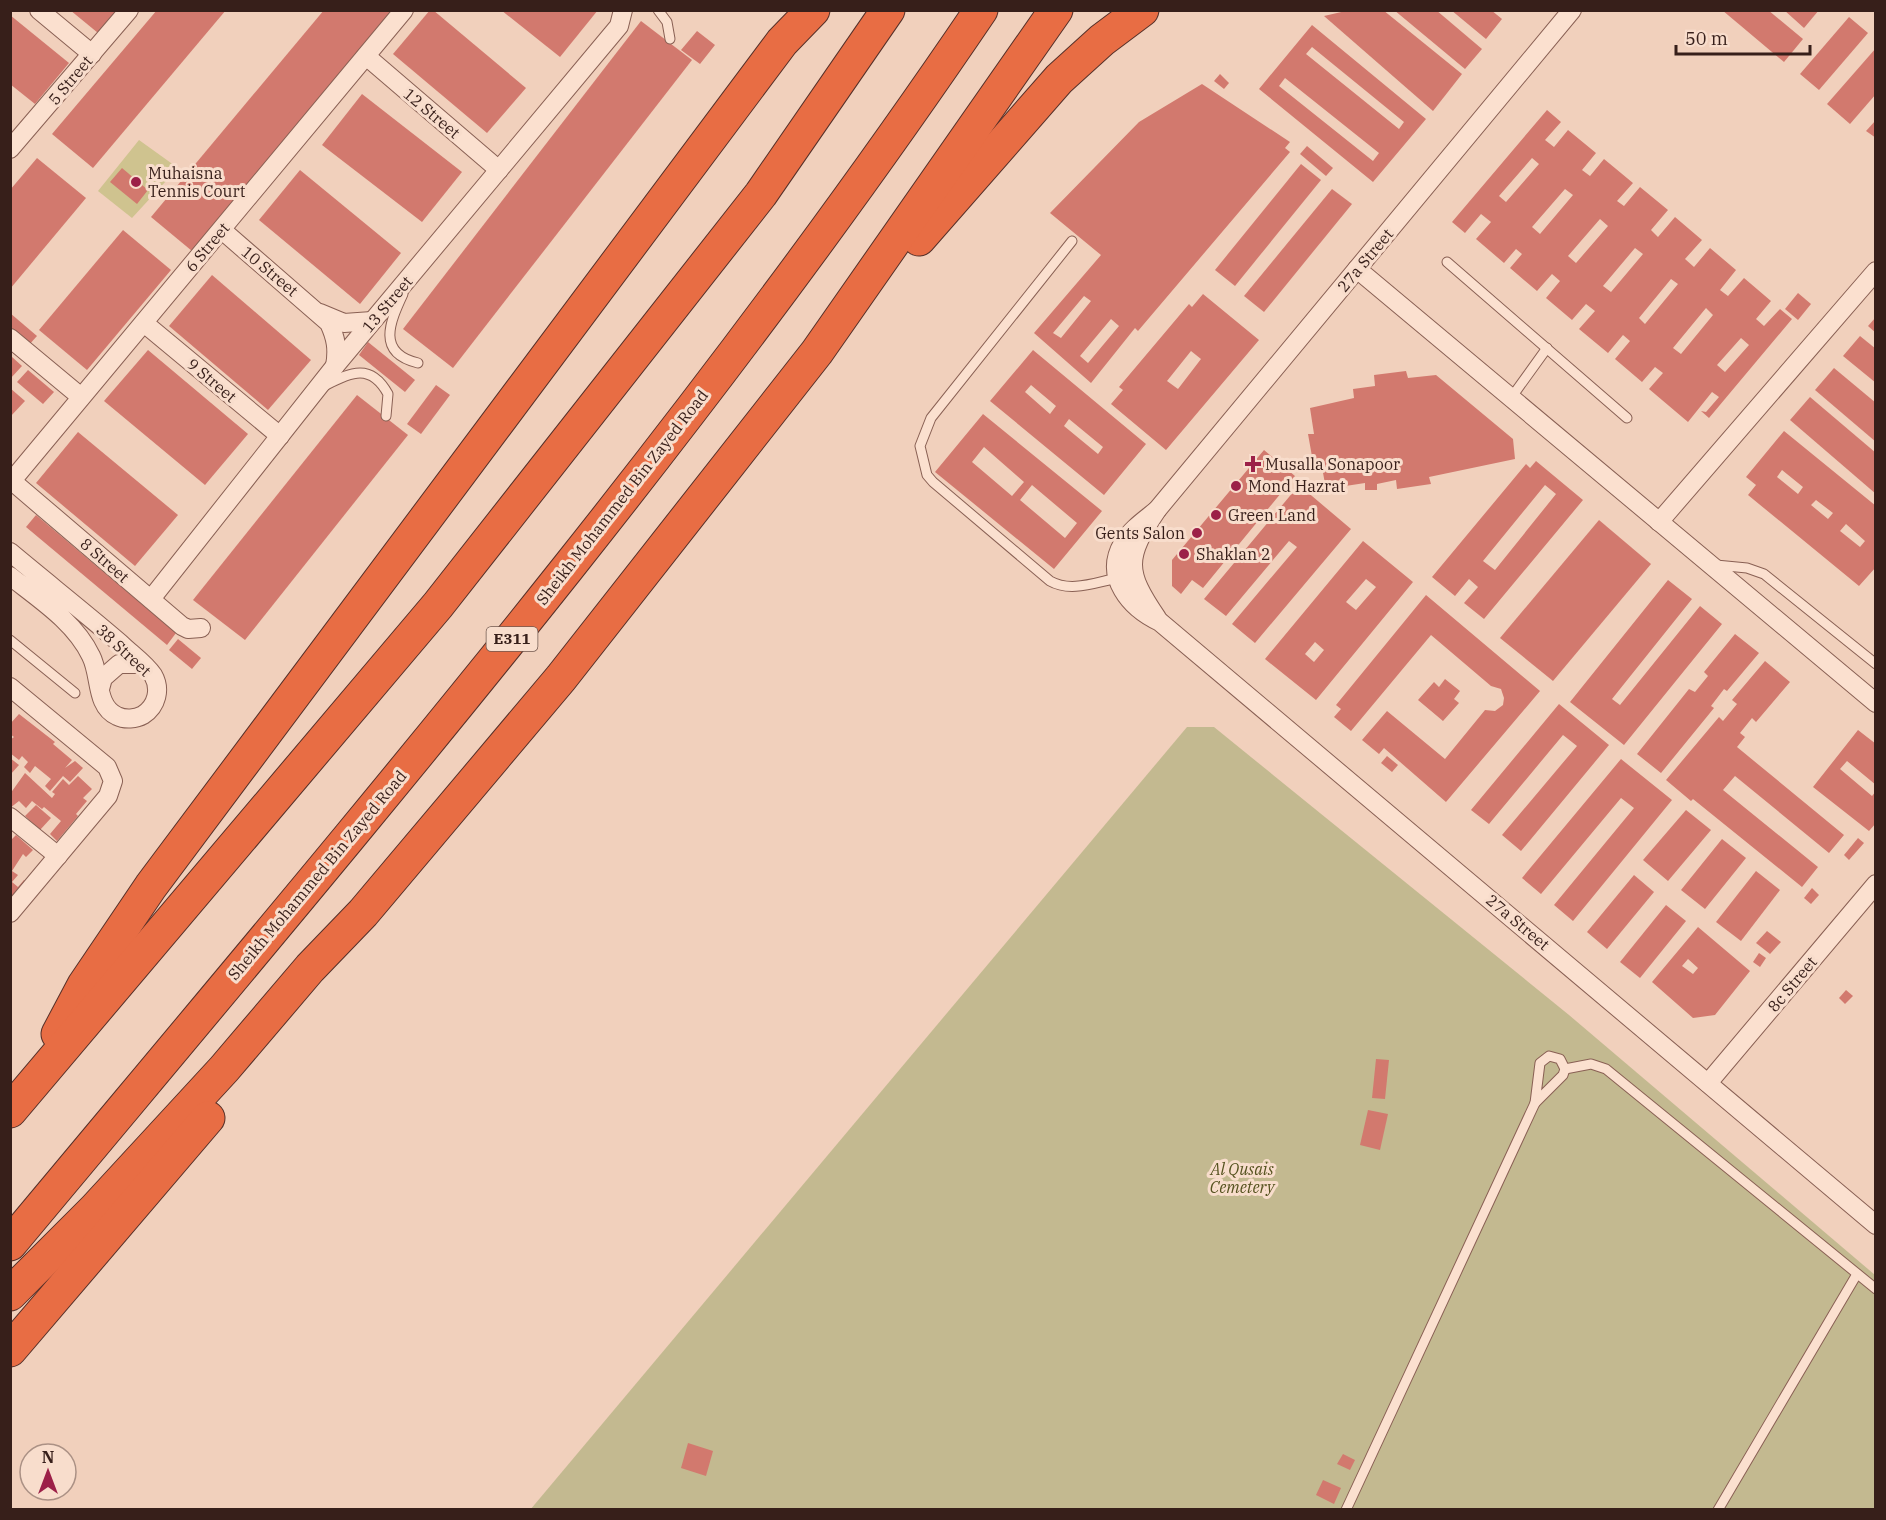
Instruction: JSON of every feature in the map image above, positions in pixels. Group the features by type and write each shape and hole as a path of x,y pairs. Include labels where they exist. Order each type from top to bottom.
{"highway":[{"path":"782,42 799,10"},
{"path":"21,1099 84,985 116,934 782,42 813,10"},
{"path":"21,1099 438,605 761,194 888,10"},
{"name":"Sheikh Mohammed Bin Zayed Road","path":"10,1244 481,679 800,266 981,10"},
{"path":"10,1294 177,1121 309,968 363,913 568,669 818,352 1056,10"},
{"path":"818,352 859,309 1059,79 1102,40 1142,10"},
{"path":"14,1350 237,1083 336,955 363,913"}],"street":[{"path":"39,10 92,54"},
{"name":"5 Street","path":"10,149 129,10"},
{"name":"6 Street","path":"11,482 404,10"},
{"name":"13 Street","path":"151,599 335,366 619,26 623,10"},
{"name":"27a Street","path":"1569,12 1157,510 1135,549 1133,571 1138,590 1160,622 1875,1225"},
{"name":"12 Street","path":"366,56 499,170"},
{"name":"10 Street","path":"222,230 329,323 335,336 337,351 335,366"},
{"path":"1357,269 1875,703"},
{"path":"1659,522 1875,271"},
{"name":"10 Street","path":"319,312 344,323 372,321"},
{"name":"9 Street","path":"144,323 279,436"},
{"path":"10,339 81,397"},
{"name":"8 Street","path":"11,482 182,626 188,629 201,628"},
{"name":"27a Street","path":"1157,510 1140,523 1123,543 1117,560 1118,578 1131,604 1144,615 1160,622"},
{"name":"38 Street","path":"10,552 152,674 158,690 153,706 141,717 124,719 104,705 92,656 78,635 10,576"},
{"path":"100,689 103,678 120,664 141,664"},
{"path":"10,687 111,773 112,789 10,914"},
{"path":"10,818 58,856"},
{"name":"8c Street","path":"1708,1083 1875,884"}],"lane":[{"path":"658,10 667,22 669,39"},
{"path":"1072,241 931,418 922,436 921,456 933,482 1050,581 1061,586 1075,587 1118,578"},
{"path":"1447,262 1627,418"},
{"path":"416,268 394,313 389,334 398,354 418,363"},
{"path":"1511,398 1547,348"},
{"path":"315,391 353,373 364,373 383,384 388,394 386,416"},
{"path":"1710,565 1747,568 1764,574 1875,664"},
{"path":"10,640 75,693"},
{"path":"1346,1509 1535,1103 1540,1063 1549,1056 1555,1056 1564,1064 1565,1069 1558,1081 1535,1103"},
{"path":"1565,1069 1591,1064 1606,1069 1875,1289"},
{"path":"1718,1509 1857,1274"}],"shaded area":[{"name":"Muhaisna Tennis Court","path":"139,140 178,168 132,218 98,191"}],"green space":[{"name":"Al Qusais Cemetery","path":"1187,727 1214,727 1569,1015 1875,1275 1875,1509 530,1510"}],"building":[{"path":"70,10 117,10 98,33"},
{"path":"157,10 226,10 93,168 52,134"},
{"path":"324,10 394,10 192,251 151,217"},
{"path":"430,10 433,10 526,88 487,133 393,54"},
{"path":"501,10 598,10 560,57"},
{"path":"1350,10 1383,10 1462,74 1433,111 1324,16"},
{"path":"1394,10 1436,10 1482,49 1465,69"},
{"path":"1451,10 1491,10 1502,19 1486,39"},
{"path":"1722,10 1768,10 1803,39 1784,62"},
{"path":"1784,10 1819,10 1804,28"},
{"path":"10,15 69,63 35,104 10,84"},
{"path":"1849,17 1868,33 1819,90 1800,74"},
{"path":"641,21 692,60 453,368 403,329"},
{"path":"1312,25 1426,119 1373,182 1259,89","holes":["1312,47 1404,122 1399,129 1306,54","1285,78 1379,153 1373,161 1279,86"]},
{"path":"697,31 715,45 700,64 681,50"},
{"path":"1876,48 1876,94 1850,124 1827,104"},
{"path":"1220,74 1229,83 1224,89 1214,81"},
{"path":"1202,84 1290,142 1285,148 1290,152 1138,331 1135,328 1091,383 1034,333 1101,255 1050,213 1139,122","holes":["1084,296 1091,301 1061,338 1053,333","1111,319 1119,326 1088,363 1080,356"]},
{"path":"362,94 462,172 422,222 322,145"},
{"path":"1547,110 1561,122 1545,140 1554,147 1568,130 1596,153 1582,170 1590,176 1604,159 1633,183 1617,201 1624,206 1640,187 1668,210 1651,230 1658,237 1675,217 1702,240 1685,259 1694,267 1710,248 1736,270 1720,290 1728,296 1744,278 1771,301 1756,319 1764,326 1780,309 1792,319 1709,418 1701,411 1706,412 1719,397 1712,392 1688,422 1649,389 1663,373 1655,367 1642,382 1615,359 1630,341 1623,335 1608,353 1579,329 1595,311 1586,304 1572,320 1546,298 1560,281 1552,274 1537,291 1510,268 1522,254 1516,249 1504,263 1476,239 1491,222 1481,214 1465,233 1452,222","holes":["1532,158 1539,164 1506,202 1499,196","1565,189 1573,195 1540,234 1532,227","1600,219 1608,226 1576,263 1568,256","1635,248 1643,254 1611,292 1603,286","1671,279 1678,284 1645,324 1639,318","1706,308 1713,315 1681,354 1673,348","1741,338 1749,345 1725,372 1717,365"]},
{"path":"1876,120 1876,138 1866,131"},
{"path":"1307,146 1333,168 1326,176 1300,154"},
{"path":"37,158 86,198 10,289 10,190"},
{"path":"1301,164 1321,180 1235,286 1215,270"},
{"path":"122,168 148,190 137,204 110,182"},
{"path":"300,170 401,253 360,304 259,220"},
{"path":"1332,189 1352,204 1264,312 1244,296"},
{"path":"123,230 171,270 87,370 39,330"},
{"path":"212,275 311,360 268,410 169,326"},
{"path":"1798,293 1811,304 1798,320 1785,309"},
{"path":"1203,294 1259,340 1166,450 1111,404 1123,390 1119,387 1189,304 1192,307","holes":["1191,351 1201,359 1178,389 1167,381"]},
{"path":"10,313 37,336 28,346 10,332"},
{"path":"1876,317 1876,333 1868,326"},
{"path":"1860,336 1876,349 1876,383 1843,356"},
{"path":"368,342 415,380 405,392 359,355"},
{"path":"148,350 248,434 205,485 104,401"},
{"path":"1033,350 1146,444 1104,495 990,401","holes":["1031,385 1056,406 1050,414 1025,392","1069,419 1103,447 1098,454 1064,426"]},
{"path":"12,357 22,366 10,379 10,358"},
{"path":"1834,368 1876,403 1876,442 1815,390"},
{"path":"28,370 54,392 43,404 17,382"},
{"path":"1406,371 1408,378 1436,375 1513,439 1515,459 1429,477 1431,484 1397,489 1396,480 1377,484 1377,490 1365,490 1365,483 1326,489 1321,462 1313,462 1308,434 1314,434 1310,408 1354,398 1353,389 1375,386 1374,375"},
{"path":"436,385 450,395 421,434 407,424"},
{"path":"10,388 25,401 10,417"},
{"path":"357,395 408,435 245,640 193,600"},
{"path":"1810,397 1876,453 1876,494 1790,420"},
{"path":"983,414 1102,511 1054,569 935,472","holes":["984,447 1024,482 1012,496 972,462","1032,485 1077,523 1065,538 1020,500"]},
{"path":"1784,431 1876,506 1876,567 1859,586 1748,495 1756,485 1746,477","holes":["1782,470 1803,487 1798,494 1777,477","1816,500 1833,513 1828,519 1811,505","1846,524 1865,541 1860,547 1840,531"]},
{"path":"78,432 178,515 135,566 36,483"},
{"path":"1264,450 1295,476 1203,588 1192,580 1181,594 1172,586 1172,560"},
{"path":"1536,461 1583,500 1484,619 1464,603 1478,587 1469,579 1455,596 1432,577 1526,464 1530,468","holes":["1545,485 1556,494 1495,570 1483,561"]},
{"path":"1299,485 1351,529 1255,643 1232,624 1297,547 1289,541 1226,616 1204,599"},
{"path":"36,515 176,633 167,645 26,527"},
{"path":"1599,520 1651,564 1553,681 1500,638"},
{"path":"1363,541 1413,582 1316,700 1265,659","holes":["1366,579 1376,587 1356,610 1346,602","1315,642 1324,650 1314,662 1305,654"]},
{"path":"1668,580 1692,599 1612,699 1620,705 1700,606 1722,624 1624,745 1570,702"},
{"path":"1426,595 1540,691 1446,802 1384,748 1379,754 1362,740 1387,711 1445,759 1485,710 1495,711 1503,705 1504,698 1501,689 1491,686 1431,635 1351,731 1334,717 1341,709 1336,705"},
{"path":"1735,634 1759,653 1727,691 1724,689 1711,706 1714,708 1661,773 1637,754 1689,689 1695,692 1708,676 1704,672"},
{"path":"178,639 201,658 192,669 169,650"},
{"path":"1765,661 1790,682 1756,722 1752,718 1740,733 1745,737 1737,747 1844,835 1829,853 1735,776 1723,790 1818,867 1802,887 1666,780 1719,717 1723,721 1737,704 1732,700"},
{"path":"1445,679 1460,691 1454,699 1459,703 1443,721 1418,700 1434,682 1439,687"},
{"path":"1559,704 1609,745 1521,851 1502,835 1577,746 1563,735 1489,824 1471,810"},
{"path":"19,714 55,742 53,744 72,760 65,768 75,761 83,768 70,782 63,776 50,791 45,786 51,779 35,766 30,773 24,767 28,762 22,756 19,760 10,753 10,740 14,737 10,734 10,724"},
{"path":"1858,730 1876,744 1876,785 1847,761 1840,769 1872,796 1876,791 1876,823 1869,831 1813,787"},
{"path":"1387,756 1398,765 1392,772 1381,763"},
{"path":"10,758 19,765 10,775"},
{"path":"1621,759 1672,800 1573,921 1554,905 1634,808 1621,798 1541,894 1522,878"},
{"path":"25,773 52,798 55,794 52,792 63,779 69,785 78,776 92,789 83,798 87,801 76,814 78,816 57,841 50,834 61,821 44,807 42,809 32,801 26,808 19,801 10,808 10,794"},
{"path":"36,805 51,818 40,830 25,816"},
{"path":"1686,810 1711,830 1668,881 1643,860"},
{"path":"16,835 33,850 26,857 23,854 12,871 18,875 12,882 18,887 24,880 28,884 10,900 10,841"},
{"path":"1858,838 1864,843 1849,860 1844,855"},
{"path":"1722,839 1746,858 1705,909 1681,890"},
{"path":"1756,871 1780,890 1741,941 1716,922"},
{"path":"1634,875 1654,892 1607,949 1587,932"},
{"path":"1812,888 1819,895 1811,904 1804,898"},
{"path":"1666,905 1686,921 1640,978 1620,962"},
{"path":"1698,927 1750,971 1715,1015 1693,1018 1652,982","holes":["1688,959 1698,968 1693,974 1682,966"]},
{"path":"1767,931 1781,942 1770,954 1756,943"},
{"path":"1759,953 1766,958 1760,967 1753,962"},
{"path":"1846,990 1853,996 1845,1004 1839,998"},
{"path":"1376,1059 1389,1060 1385,1099 1372,1098"},
{"path":"1368,1110 1388,1114 1380,1150 1360,1145"},
{"path":"688,1443 713,1451 706,1476 681,1468"},
{"path":"1343,1454 1355,1460 1350,1470 1337,1464"},
{"path":"1323,1480 1341,1488 1334,1504 1316,1495"}],"place":[{"name":"Muhaisna Tennis Court","path":"136,182"},
{"name":"Musalla Sonapoor","path":"1253,464"},
{"name":"Mond Hazrat","path":"1236,486"},
{"name":"Green Land","path":"1216,515"},
{"name":"Gents Salon","path":"1197,533"},
{"name":"Shaklan 2","path":"1184,554"}]}
